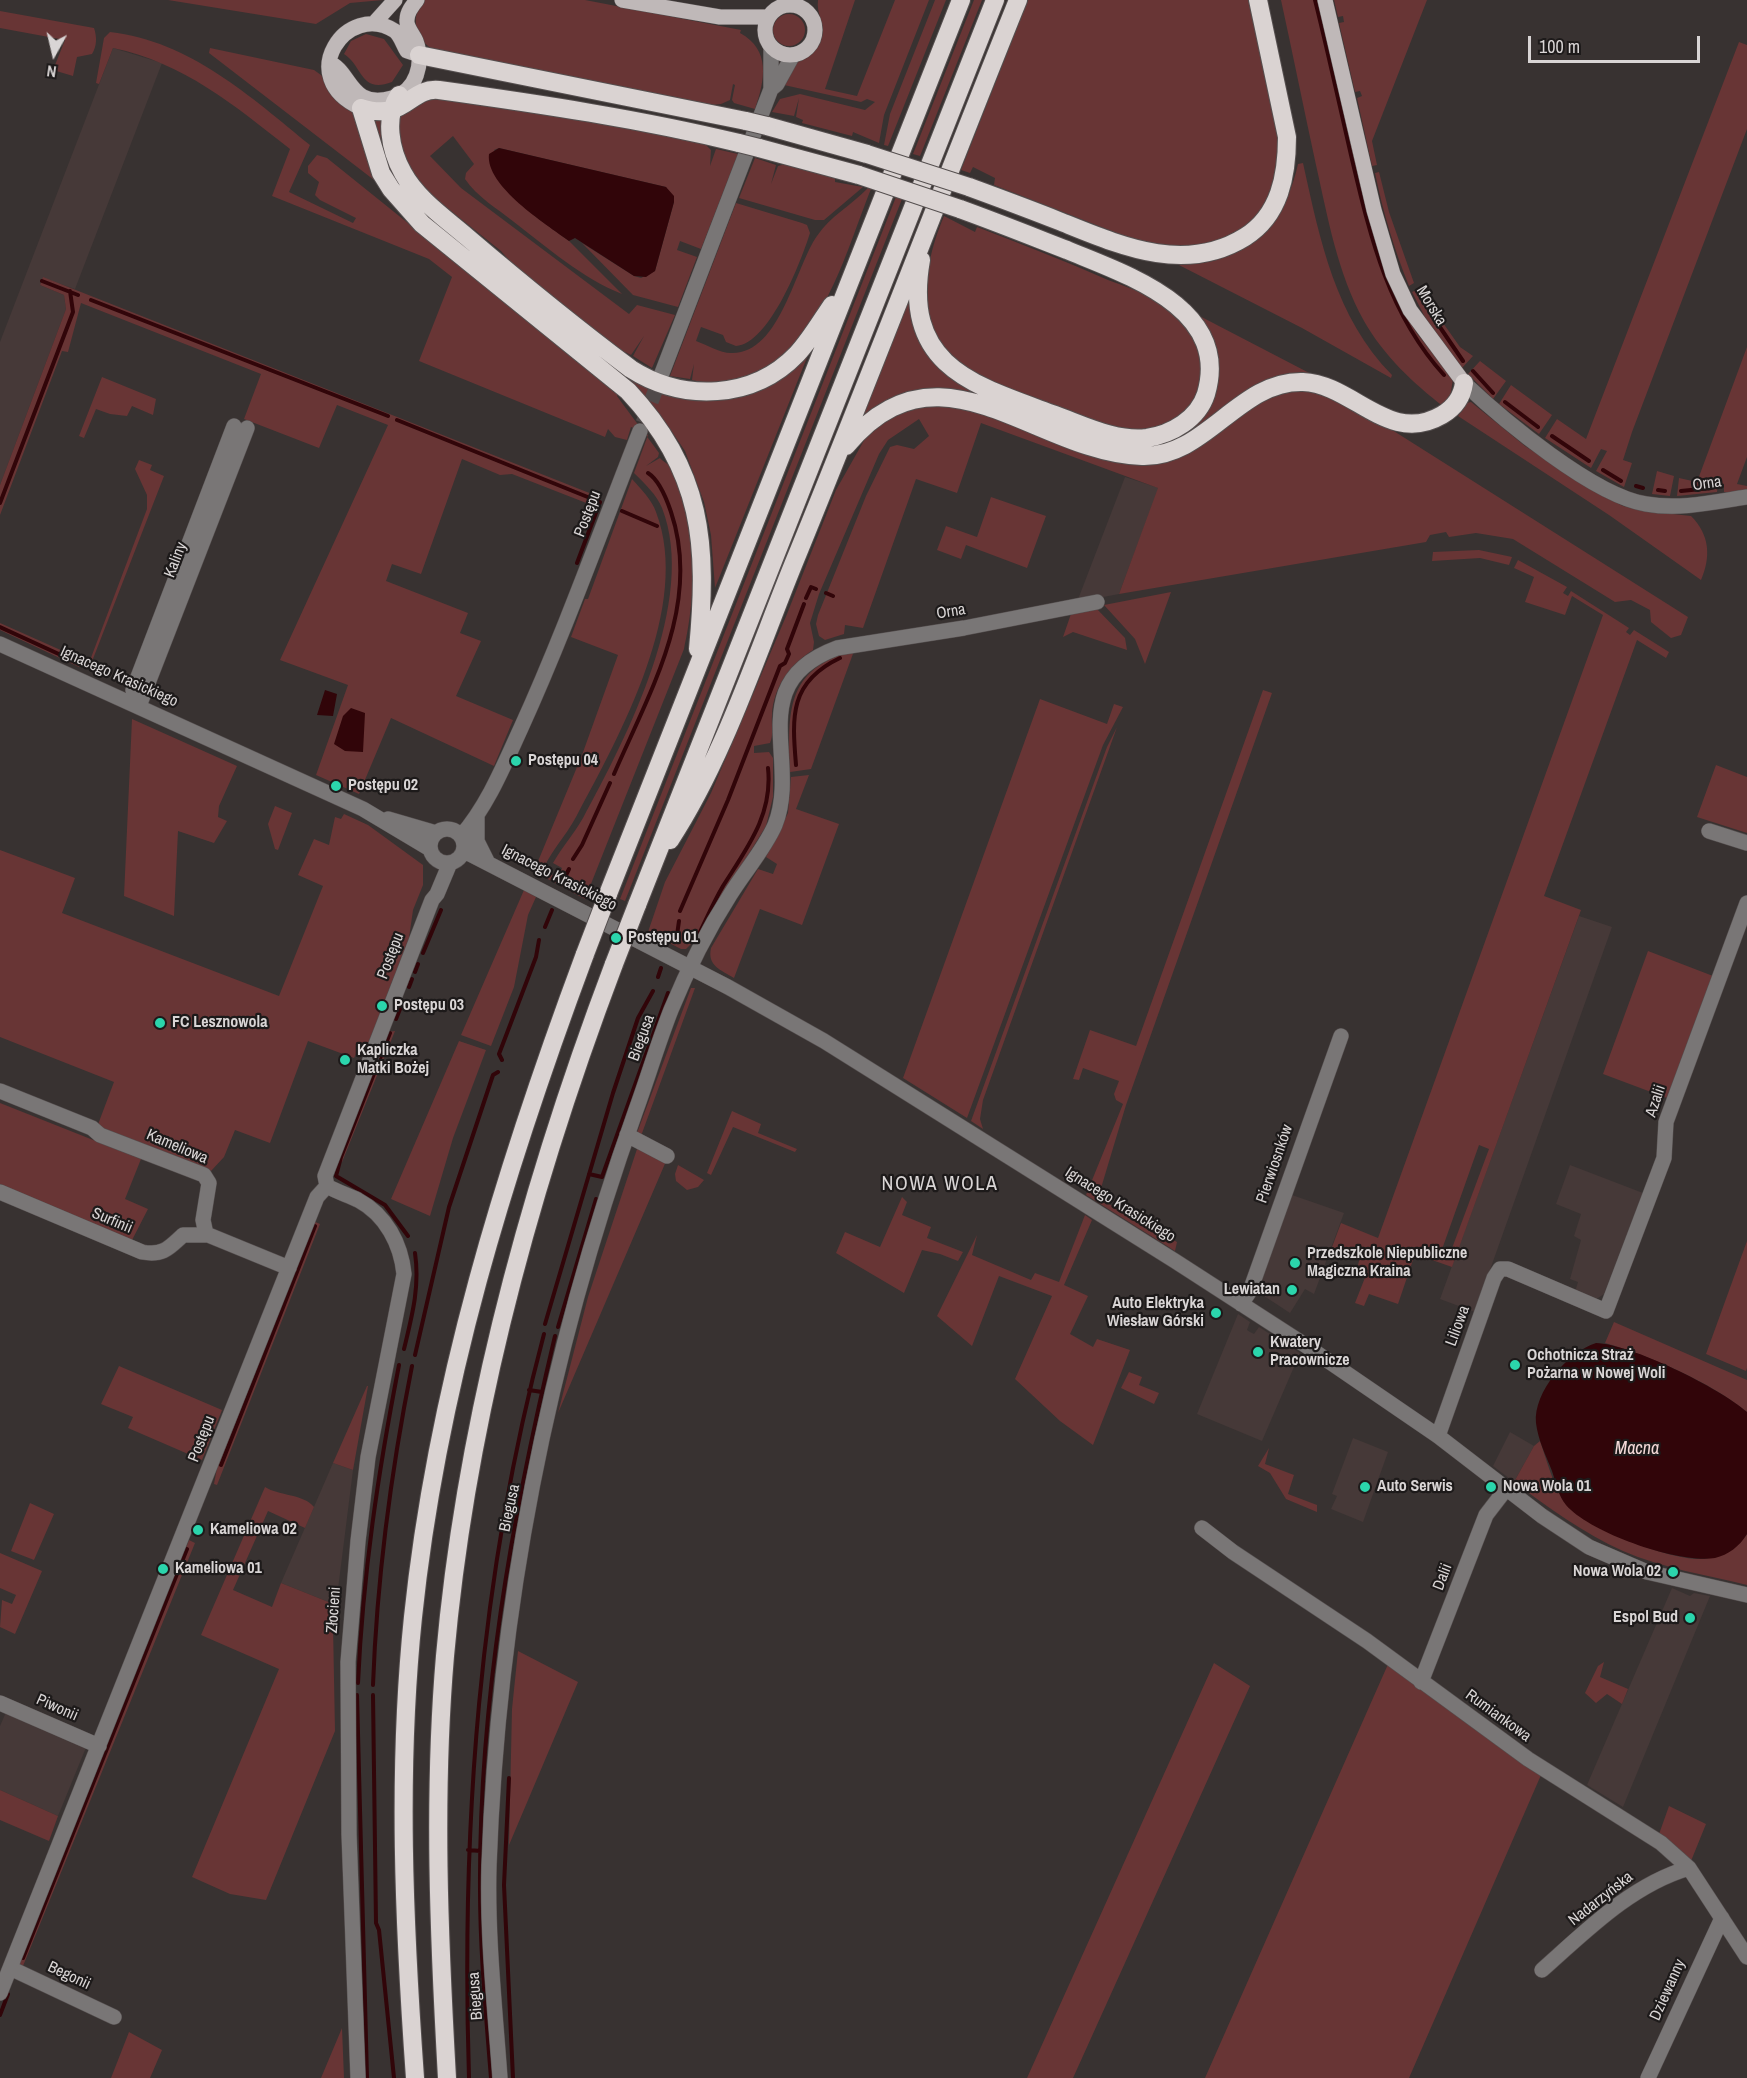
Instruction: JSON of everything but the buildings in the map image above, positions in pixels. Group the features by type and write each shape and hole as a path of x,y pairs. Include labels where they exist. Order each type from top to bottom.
{"highway":[{"path":"415,2078 404,1908 403,1782 409,1672 420,1561 444,1417 474,1288 524,1123 585,954 847,284 961,0"},
{"path":"447,2078 438,1883 438,1805 445,1658 460,1532 488,1378 515,1273 584,1044 614,964 994,0"},
{"path":"650,872 696,799 837,457 1018,0"},
{"path":"419,55 767,126 867,154 969,187 1121,247 1155,254 1182,256 1210,253 1251,233 1265,220 1278,198 1287,158 1286,128 1258,0"},
{"path":"416,78 550,101 572,108 759,148 859,175 960,209 1134,279 1156,289 1197,327 1210,363 1204,398 1191,417 1176,430 1146,438 1126,437 1102,432 1001,394 960,375 940,357 922,323 918,291 927,226"},
{"path":"572,108 541,106 433,89 423,91 405,105 395,103 361,108 377,165 398,198 422,224 628,391 650,416 667,441 688,485 701,544 704,575 696,672"},
{"path":"395,103 392,145 403,173 420,196 512,275 604,349 641,376 661,385 689,391 719,392 741,387 771,375 798,353 847,284"},
{"path":"837,457 872,418 890,407 920,398 975,401 1110,452 1159,455 1186,446 1248,400 1286,383 1313,382 1337,391 1382,418 1417,424 1451,409 1462,393 1464,383"}],"main road":[{"path":"375,21 395,0"},
{"path":"329,63 338,66 351,89 362,95 395,103 416,78 419,55 416,42 407,25 408,13 417,0"},
{"path":"622,0 720,17 768,16 781,6 792,2 811,16"},
{"path":"720,17 768,42 782,54 793,55 808,48 813,40 812,0"},
{"name":"Morska","path":"1325,0 1374,210 1393,274 1415,318 1464,383"},
{"path":"768,16 768,42"},
{"path":"361,108 348,100 330,76 330,47 340,31 357,21 375,21 396,31 407,51 419,55"}],"street":[{"path":"662,373 771,89 768,42"},
{"path":"771,89 777,84 793,55"},
{"name":"Morska","path":"1464,383 1504,421 1601,487 1637,502 1671,507"},
{"name":"Kaliny","path":"134,704 241,427"},
{"name":"Postępu","path":"462,843 540,686 640,431"},
{"name":"Orna","path":"1671,507 1747,497"},
{"name":"Orna","path":"813,660 837,648 863,642 964,628 1097,602"},
{"name":"Ignacego Krasickiego","path":"0,644 385,820 438,857"},
{"name":"Biegusa","path":"500,2078 489,1868 498,1712 506,1635 517,1566 560,1363 597,1222 670,1012 729,897 773,829 781,797 779,723 781,703 796,676 813,660"},
{"path":"477,816 477,841 487,861"},
{"name":"Ignacego Krasickiego","path":"385,820 395,820 436,833"},
{"path":"447,829 462,843 458,860 438,857 431,840 436,833 447,829"},
{"path":"1709,831 1747,843"},
{"name":"Ignacego Krasickiego","path":"462,843 487,861 824,1041 1241,1304 1438,1436 1506,1489 1589,1547 1622,1563 1670,1578 1747,1595"},
{"name":"Postępu","path":"0,1993 316,1197 327,1186 325,1176 432,900 430,891 438,857"},
{"name":"Azalii","path":"1606,1311 1664,1158 1666,1122 1747,903"},
{"name":"Pierwiosnków","path":"1241,1304 1250,1291 1341,1036"},
{"name":"Kameliowa","path":"0,1091 92,1128 100,1135 204,1175 209,1183 203,1220 208,1235"},
{"path":"627,1135 667,1156"},
{"name":"Złocieni","path":"327,1186 362,1203 381,1218 399,1248 404,1274 368,1456 348,1662 349,1822 358,2078"},
{"name":"Surfinii","path":"0,1192 142,1252 167,1251 183,1235 208,1235"},
{"path":"208,1235 289,1268"},
{"name":"Liliowa","path":"1438,1436 1494,1278 1500,1269 1508,1269 1606,1311"},
{"name":"Dalii","path":"1421,1682 1486,1515 1506,1489"},
{"name":"Rumiankowa","path":"1202,1528 1233,1552 1366,1641 1528,1759 1661,1843 1689,1868 1747,1957"},
{"name":"Piwonii","path":"0,1703 99,1746"},
{"name":"Nadarzyńska","path":"1542,1970 1629,1897 1659,1878 1689,1868"},
{"name":"Dziewanny","path":"1648,2078 1722,1918"},
{"name":"Begonii","path":"10,1968 114,2017"}],"shaded area":[{"path":"168,0 383,0 350,3 316,24"},
{"path":"425,0 585,0 741,30 740,33 757,48 763,66 763,77 755,109 734,103 732,100 735,85 733,84 730,100 721,104 703,106 434,50 422,40 416,27 417,13"},
{"path":"818,0 855,0 825,89 857,96 895,0 929,0 884,115 879,143 853,132 852,136 802,123 803,120 796,117 799,98 794,116 772,112 780,99 800,94 865,110 875,102 867,99 861,102 784,85 796,64 818,47 822,37"},
{"path":"935,0 946,0 888,146 884,145 890,114"},
{"path":"974,0 982,0 920,156 913,154"},
{"path":"1028,0 1253,0 1283,142 1271,202 1236,236 1182,249 1137,241 994,185 995,178 973,167 970,173 961,170"},
{"path":"1281,0 1319,0 1402,307 1416,332 1453,379 1450,398 1444,407 1410,378 1381,346 1364,321 1347,283 1329,225"},
{"path":"1334,0 1427,0 1372,141 1377,165 1372,166 1357,98 1362,96 1360,91 1355,92 1339,23 1344,22 1343,16 1338,17"},
{"path":"0,11 94,28 96,41 94,51 92,54 77,57 73,76 53,70 65,40 0,28"},
{"path":"789,14 801,18 805,30 801,42 789,46 777,42 773,30 777,18"},
{"path":"110,32 139,37 193,59 265,108 310,145 289,192 353,223 356,218 320,200 315,195 319,182 308,173 308,166 317,155 327,158 618,392 617,396 645,433 631,427 627,440 615,437 608,429 605,437 419,361 452,277 429,259 272,196 290,149 228,102 185,75 139,55 113,48 99,84 96,83 104,38"},
{"path":"366,34 384,39 403,65 392,82 382,85 368,82 344,54 351,41"},
{"path":"1739,42 1747,45 1747,129 1632,432 1623,460 1632,463 1624,487 1596,471 1607,451 1601,449 1591,468 1545,438 1557,419 1586,439"},
{"path":"113,48 162,63 75,289 43,278 40,285 64,295 66,309 0,485 0,342"},
{"path":"210,48 314,70 321,75 340,102 355,114 377,179 374,180 209,53"},
{"path":"428,96 594,121 705,144 711,150 710,166 716,149 738,154 701,249 680,241 677,250 697,257 678,307 633,295 582,243 634,276 641,278 655,271 674,202 666,187 499,148 494,150 536,217 569,241 622,294 593,280 566,262 475,191 465,179 466,173 474,164 453,136 430,156 461,188 629,314 637,305 675,315 652,368 633,356 644,336 631,355 625,352 622,356 525,278 501,251 431,195 415,178 407,164 399,134 400,117"},
{"path":"370,119 383,120 387,156 621,368 700,400 810,350 715,588 711,535 704,502 685,451 668,426 633,384 431,223 395,187"},
{"path":"755,158 776,165 771,184 778,166 786,164 835,177 835,182 863,187 824,220 815,220 739,198"},
{"path":"1303,163 1324,249 1343,303 1356,328 1392,375 1391,378 1302,328 1175,263 1202,263 1221,259 1253,242 1277,216 1293,183 1298,164"},
{"path":"1379,172 1389,212 1414,283 1409,286 1385,216 1375,173"},
{"path":"868,188 871,189 828,296 796,344 775,362 733,383 710,384 692,380 694,364 690,379 670,376 736,203 807,225 810,233 782,300 760,332 748,342 736,346 726,342 723,335 701,327 696,341 727,353 748,350 762,340 784,307 817,236 828,222"},
{"path":"896,197 902,199 625,901 620,899"},
{"path":"944,216 975,232 977,227 1133,289 1152,298 1170,311 1193,333 1203,360 1200,386 1187,409 1167,425 1155,429 1142,431 1116,428 999,388 960,365 944,348 933,329 928,308 929,263"},
{"path":"43,277 597,496 594,506 512,474 500,475 462,459 421,574 392,564 386,581 468,613 460,633 481,641 456,696 513,720 494,766 391,718 359,794 316,775 348,685 280,660 388,425 337,405 319,448 244,419 261,374 81,303 68,352 62,351 0,515 0,485 66,309 64,295 40,285"},
{"path":"1419,289 1460,347 1473,356 1462,368 1426,319 1412,292"},
{"path":"906,292 909,293 913,320 921,341 933,359 949,374 987,396 1115,443 1145,443 1171,437 1192,424 1206,406 1215,385 1215,361 1207,336 1190,311 1317,377 1290,377 1268,383 1248,393 1195,433 1176,443 1154,449 1135,449 1087,438 1060,430 966,393 952,391 923,391 896,396 871,410 860,420 857,418"},
{"path":"1747,347 1747,457 1737,484 1747,486 1747,493 1730,496 1730,492 1724,492 1724,484 1718,484 1717,492 1677,496 1679,478 1697,482"},
{"path":"1480,361 1506,381 1493,399 1468,374"},
{"path":"102,377 156,399 153,415 132,406 127,416 96,409 84,438 79,436"},
{"path":"1511,385 1552,415 1539,434 1499,404"},
{"path":"1297,390 1326,394 1389,428 1688,617 1681,635 1671,638 1651,622 1650,610 1631,600 1615,602 1513,539 1476,533 1449,537 1446,532 1430,535 1426,542 1119,594 1158,488 981,423 957,493 916,479 863,628 845,625 844,634 825,640 819,636 816,624 818,615 866,496 890,447 897,445 914,449 929,436 919,419 888,440 879,454 819,594 810,623 814,642 813,650 797,662 779,686 773,705 770,743 754,746 754,753 769,752 773,758 773,797 766,826 719,902 698,945 692,943 686,949 681,949 648,932 665,882 711,793 787,614 836,490 866,437 885,420 919,406 944,406 972,411 1126,462 1246,411 1268,398"},
{"path":"1471,402 1525,446 1603,496 1623,506 1691,516 1702,531 1707,546 1706,563 1701,580 1609,515 1458,416 1466,403"},
{"path":"647,437 659,453 658,457 646,466 660,458 670,466 680,485 687,507 693,556 688,628 684,649 585,899 546,878 548,873 558,877 562,868 553,863 583,818 601,785 637,709 653,667 664,625 671,584 671,544 662,508 654,494 634,473"},
{"path":"139,460 152,465 150,470 164,476 91,664 89,663 147,509 147,495 135,469"},
{"path":"1657,471 1674,476 1670,496 1652,494"},
{"path":"1125,477 1159,488 1119,594 1077,602"},
{"path":"632,479 646,495 656,512 665,549 665,588 658,628 646,669 612,748 576,817 541,875 534,871 582,755 618,655 571,637 585,599 588,599"},
{"path":"991,497 1046,516 1027,568 966,545 961,559 937,550 946,526 977,537"},
{"path":"1479,550 1512,557 1509,565 1480,558 1432,561 1433,552"},
{"path":"1518,560 1567,587 1563,593 1568,596 1571,591 1629,628 1626,632 1630,635 1634,630 1669,652 1666,658 1637,640 1544,896 1581,910 1452,1267 1415,1254 1398,1304 1369,1294 1364,1306 1355,1303 1368,1270 1358,1265 1360,1257 1332,1247 1341,1223 1378,1238 1603,615 1572,596 1565,615 1525,602 1534,577 1514,568","holes":["1479,1145 1489,1149 1448,1259 1440,1255"]},
{"path":"1171,592 1145,664 1135,639 1104,605"},
{"path":"1095,607 1125,638 1127,650 1073,632 1063,637 1072,611"},
{"path":"0,623 83,660 79,667 0,630"},
{"path":"854,651 811,769 790,772 789,731 795,696 803,681 815,669 831,659"},
{"path":"1263,690 1272,693 1126,1105 1098,1198 1177,1242 1175,1251 1086,1195 1123,1104 1116,1100 1114,1094 1119,1081 1083,1068 1079,1080 1073,1079 1090,1030 1136,1046"},
{"path":"1040,699 1107,724 1114,704 1123,707 1103,745 967,1118 903,1078"},
{"path":"132,719 237,766 219,806 218,817 227,821 214,843 178,831 174,916 124,896"},
{"path":"1117,727 983,1100 980,1119 983,1129 971,1121 1107,747"},
{"path":"1716,765 1747,777 1747,833 1697,817"},
{"path":"809,775 796,809 839,824 802,925 760,909 734,978 713,963 711,948 758,869 773,874 777,864 766,857 788,813 791,777"},
{"path":"275,806 292,813 278,850 275,849 268,824"},
{"path":"344,814 368,825 423,865 423,885 413,910 409,938 366,1050 358,1050 354,1058 308,1041 270,1143 235,1130 224,1157 211,1171 97,1127 114,1082 0,1037 0,850 75,878 62,913 279,996 323,886 298,875 314,839 329,845 335,817 341,819"},
{"path":"524,890 536,897 528,915 514,987 491,1046 461,1035"},
{"path":"1579,916 1612,927 1475,1312 1440,1299"},
{"path":"1648,951 1713,976 1667,1098 1603,1074"},
{"path":"691,988 695,988 641,1136 637,1133"},
{"path":"395,1031 342,1162 337,1160 388,1032"},
{"path":"459,1041 486,1050 453,1138 430,1216 391,1199"},
{"path":"0,1103 141,1159 125,1199 148,1209 130,1244 0,1189"},
{"path":"732,1111 761,1124 758,1133 797,1149 795,1152 733,1127 711,1175 707,1173"},
{"path":"639,1143 667,1159 558,1413 588,1297"},
{"path":"678,1165 704,1180 698,1187 687,1190 676,1181 675,1174"},
{"path":"1570,1165 1643,1193 1604,1294 1598,1298 1590,1299 1575,1292 1578,1282 1570,1279 1581,1240 1574,1236 1581,1214 1556,1204"},
{"name":"Przedszkole Niepubliczne Magiczna Kraina","path":"1289,1194 1344,1213 1314,1294 1305,1289 1290,1313 1255,1290"},
{"path":"902,1197 907,1202 902,1215 931,1227 927,1238 963,1252 958,1261 922,1250 904,1293 836,1253 845,1232 880,1247"},
{"path":"1085,1215 1092,1220 1064,1285 1088,1296 1070,1334 1093,1347 1097,1339 1130,1350 1093,1445 1060,1421 1015,1379 1052,1296 999,1276 972,1346 937,1316 977,1235 972,1255 1031,1280 1035,1273 1059,1282"},
{"path":"313,1221 320,1224 217,1485 214,1484 217,1468"},
{"path":"1747,1241 1747,1368 1746,1371 1706,1354"},
{"path":"1238,1314 1250,1322 1247,1330 1250,1332 1254,1334 1259,1327 1300,1353 1262,1441 1197,1414"},
{"path":"1614,1322 1747,1380 1747,1412 1698,1380 1641,1355 1605,1343"},
{"path":"119,1366 222,1410 202,1460 128,1428 133,1417 101,1404"},
{"path":"1129,1372 1142,1377 1139,1385 1159,1393 1154,1404 1121,1388"},
{"path":"368,1386 353,1470 333,1463"},
{"path":"1510,1432 1534,1446 1514,1482 1493,1466"},
{"path":"1353,1438 1388,1452 1363,1522 1331,1509 1337,1496 1332,1494"},
{"path":"1540,1441 1555,1483 1566,1504 1592,1523 1634,1543 1677,1556 1696,1559 1709,1558 1725,1552 1747,1534 1747,1585 1669,1567 1638,1557 1594,1536 1553,1511 1514,1482 1534,1446"},
{"path":"1269,1448 1265,1464 1294,1475 1288,1494 1317,1505 1317,1512 1286,1499 1270,1473 1258,1466"},
{"path":"333,1463 353,1470 336,1605 281,1583"},
{"path":"265,1487 298,1497 314,1507 305,1528 268,1511 233,1590 272,1607 281,1583 336,1605 333,1625 335,1731 266,1900 230,1894 192,1877 279,1669 201,1635"},
{"path":"30,1503 54,1514 34,1560 11,1551"},
{"path":"189,1540 195,1543 23,1966 18,1964"},
{"path":"0,1553 42,1571 15,1634 0,1627 2,1600 12,1604 16,1595 0,1588"},
{"path":"1672,1588 1690,1596 1694,1593 1710,1596 1623,1807 1587,1785"},
{"path":"518,1651 578,1682 509,1845 512,1709"},
{"path":"1389,1662 1541,1775 1409,2078 1205,2078"},
{"path":"1604,1662 1600,1677 1628,1689 1622,1704 1607,1694 1596,1703 1585,1693 1598,1666"},
{"path":"1214,1663 1250,1686 1073,2078 1027,2078"},
{"path":"7,1710 87,1745 58,1816 0,1790 0,1726"},
{"path":"0,1790 58,1816 49,1841 0,1820"},
{"path":"1669,1806 1706,1824 1691,1861 1658,1837"},
{"path":"342,2028 344,2078 321,2078"},
{"path":"129,2032 162,2050 150,2078 111,2078"}],"water":[{"path":"499,148 666,187 674,196 674,202 655,271 646,277 634,276 575,238 569,241 519,203 506,191 490,166 489,154"},
{"path":"325,690 337,694 333,716 317,715"},
{"path":"351,708 365,713 363,752 345,751 334,744 343,716"},
{"name":"Macna","path":"1596,1343 1631,1351 1674,1369 1717,1391 1747,1412 1747,1534 1729,1552 1720,1557 1699,1559 1658,1551 1614,1536 1594,1526 1578,1516 1563,1501 1538,1436 1537,1411 1546,1386 1554,1375 1574,1355"}],"waterway":[{"path":"1315,0 1358,185 1383,271 1408,325 1424,351 1444,375"},
{"path":"42,281 78,295"},
{"path":"0,503 73,312 70,291"},
{"path":"91,300 388,416"},
{"path":"1433,317 1463,361"},
{"path":"1473,371 1493,393"},
{"path":"1505,402 1538,427"},
{"path":"397,420 600,502 577,563"},
{"path":"1552,436 1589,461"},
{"path":"1603,470 1621,481"},
{"path":"614,774 668,646 676,613 680,580 679,546 671,512 659,485 648,473"},
{"path":"1636,486 1643,488"},
{"path":"1681,491 1711,488"},
{"path":"1658,490 1665,491"},
{"path":"622,511 657,526"},
{"path":"806,598 811,587 816,589"},
{"path":"826,593 833,596"},
{"path":"680,911 728,800 780,666 785,663 789,654 787,649 804,604"},
{"path":"0,627 74,661"},
{"path":"796,765 794,731 797,702 811,678 840,658"},
{"path":"696,940 719,892 749,844 762,816 766,801 768,768"},
{"path":"573,859 582,845 610,783"},
{"path":"563,881 569,869"},
{"path":"423,953 441,910"},
{"path":"545,927 552,910"},
{"path":"676,942 679,921"},
{"path":"502,1060 499,1054 536,957 539,940"},
{"path":"415,972 418,964"},
{"path":"658,977 661,968"},
{"path":"409,987 412,979"},
{"path":"545,1324 613,1093 638,1018 653,991"},
{"path":"589,1174 602,1177 668,993"},
{"path":"396,1019 402,1004"},
{"path":"390,1033 341,1157 336,1176 385,1205 408,1236"},
{"path":"415,1355 449,1207 493,1075 498,1072"},
{"path":"558,1327 596,1199"},
{"path":"221,1465 315,1226"},
{"path":"404,1349 416,1290 415,1253"},
{"path":"469,2078 468,1890 479,1703 504,1518 522,1426 544,1334"},
{"path":"491,2078 480,1912 481,1818 485,1748 492,1679 512,1541 555,1336"},
{"path":"358,1683 372,1523 399,1365"},
{"path":"373,1685 386,1525 412,1366"},
{"path":"529,1390 542,1392"},
{"path":"23,1958 187,1549"},
{"path":"357,1695 367,2078"},
{"path":"373,1695 376,1923 379,1930 394,2078"},
{"path":"509,1778 504,1885 513,2078"},
{"path":"468,1850 481,1851"},
{"path":"0,2015 8,1994"}],"tunnel":[{"path":"643,423 662,373"}],"place":[{"name":"Postępu 04","path":"516,761"},
{"name":"Postępu 02","path":"336,786"},
{"name":"Postępu 01","path":"616,938"},
{"name":"Postępu 03","path":"382,1006"},
{"name":"FC Lesznowola","path":"160,1023"},
{"name":"Kapliczka Matki Bożej","path":"345,1060"},
{"name":"Przedszkole Niepubliczne Magiczna Kraina","path":"1295,1263"},
{"name":"Lewiatan","path":"1292,1290"},
{"name":"Auto Elektryka Wiesław Górski","path":"1216,1313"},
{"name":"Kwatery Pracownicze","path":"1258,1352"},
{"name":"Ochotnicza Straż Pożarna w Nowej Woli","path":"1515,1365"},
{"name":"Auto Serwis","path":"1365,1487"},
{"name":"Nowa Wola 01","path":"1491,1487"},
{"name":"Kameliowa 02","path":"198,1530"},
{"name":"Kameliowa 01","path":"163,1569"},
{"name":"Nowa Wola 02","path":"1673,1572"},
{"name":"Espol Bud","path":"1690,1618"}],"district":[{"name":"NOWA WOLA","path":"940,1185"}]}
